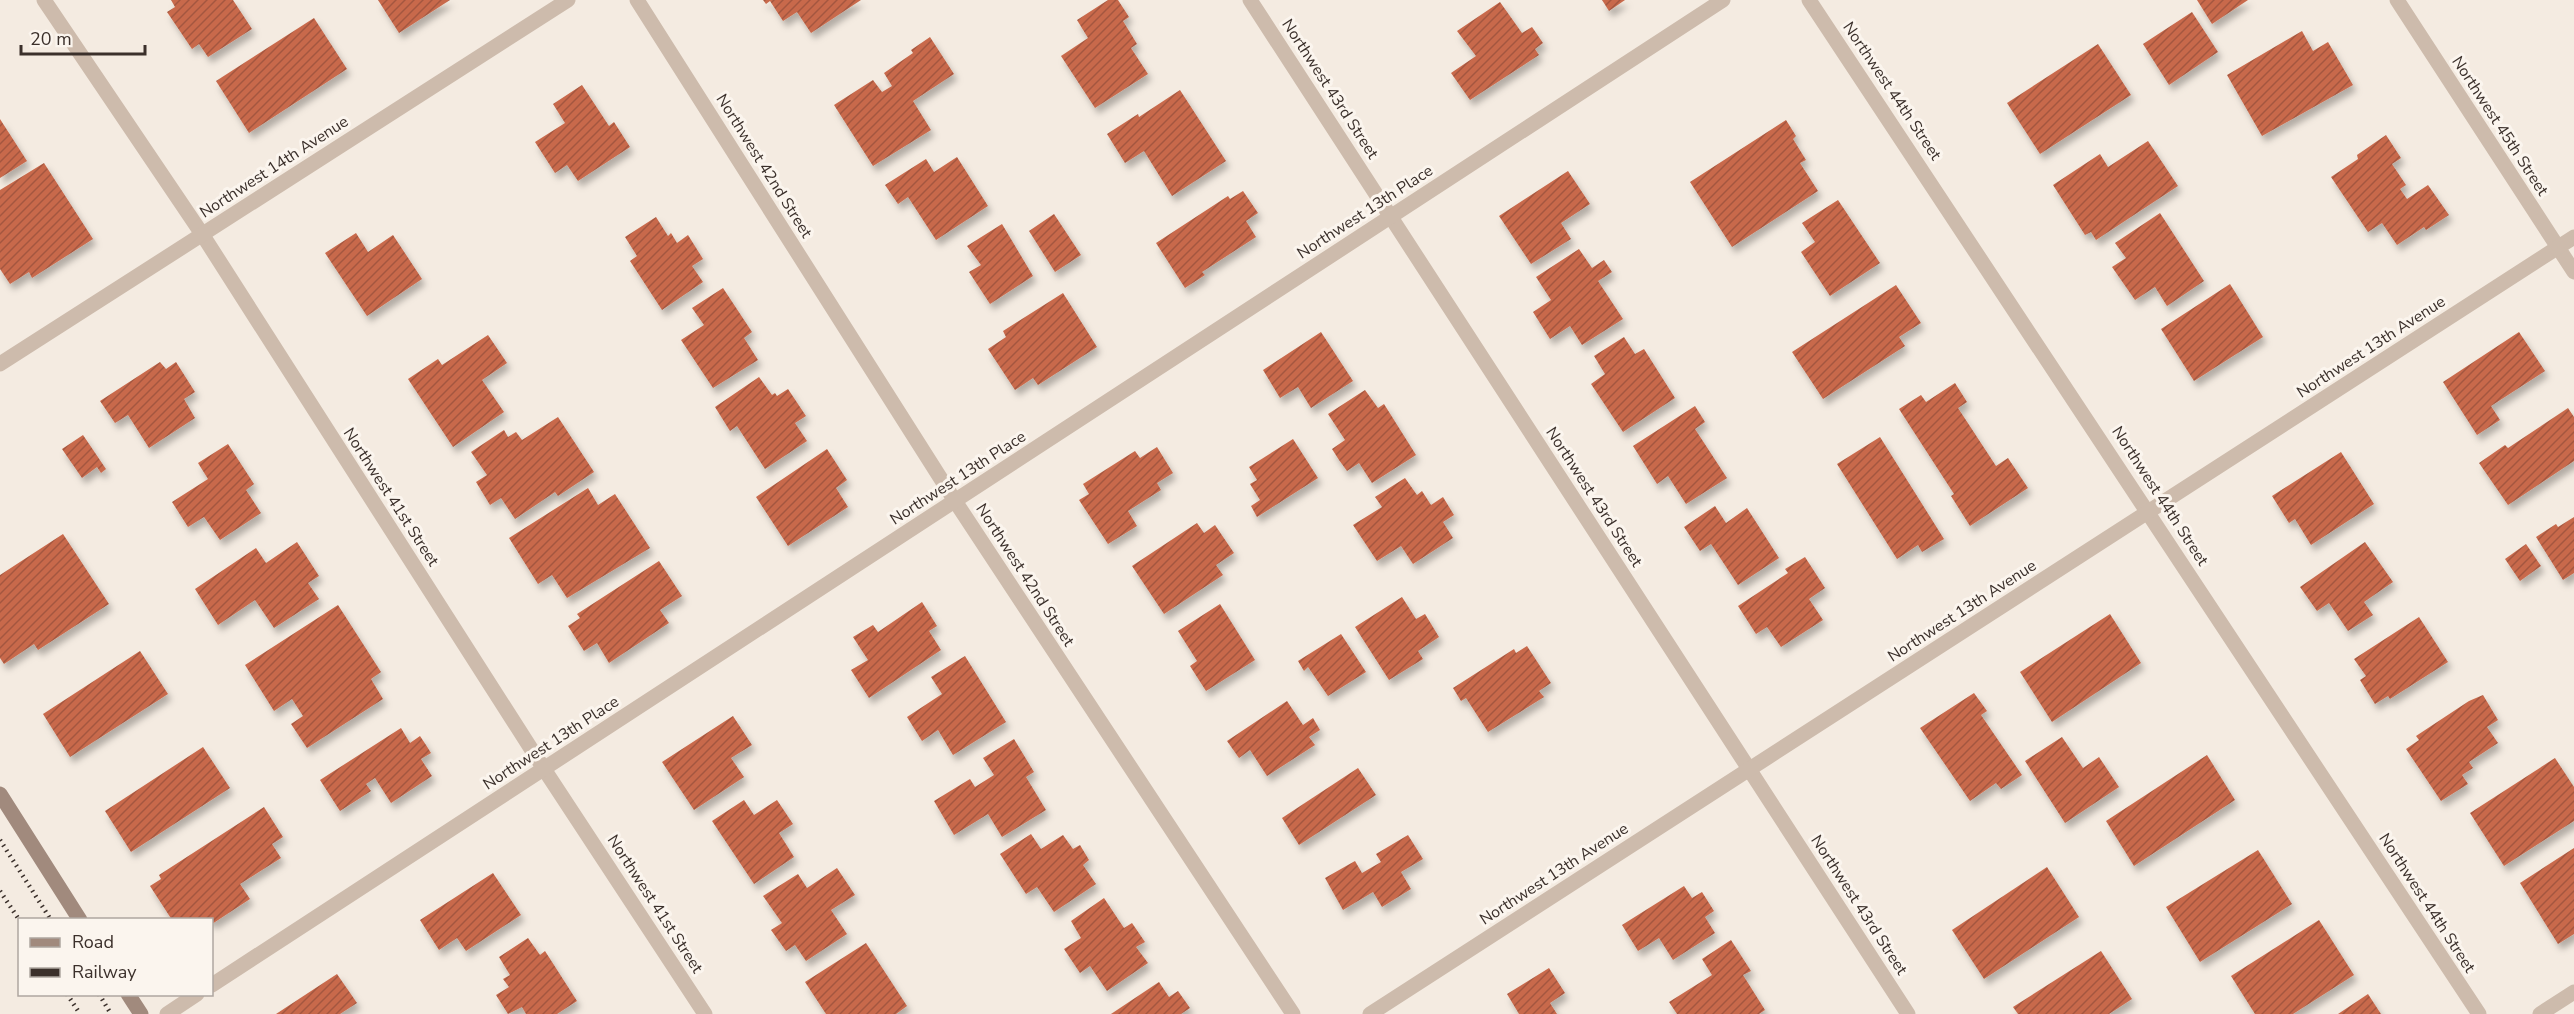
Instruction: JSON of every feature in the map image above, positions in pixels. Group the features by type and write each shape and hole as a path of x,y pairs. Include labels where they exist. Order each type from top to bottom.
{"main road":[{"path":"0,794 79,918"},
{"path":"129,996 141,1014"}],"street":[{"name":"Northwest 41st Street","path":"44,0 202,234 544,769 705,1014"},
{"name":"Northwest 14th Avenue","path":"0,364 568,0"},
{"name":"Northwest 42nd Street","path":"637,0 955,501 1293,1014"},
{"name":"Northwest 43rd Street","path":"1250,0 1908,1014"},
{"name":"Northwest 13th Place","path":"213,984 1723,0"},
{"name":"Northwest 44th Street","path":"1809,0 2479,1014"},
{"name":"Northwest 45th Street","path":"2397,0 2574,272"},
{"name":"Northwest 13th Avenue","path":"1370,1014 2574,237"},
{"path":"2540,1014 2574,992"},
{"path":"167,1014 194,996"}],"building":[{"path":"171,0 233,0 252,29 208,57 199,44 192,49 167,12 175,7"},
{"path":"378,0 450,0 399,33"},
{"path":"763,0 861,0 811,33 797,12 783,21 770,1 766,4"},
{"path":"1108,0 1118,0 1129,17 1123,21 1137,44 1131,48 1148,74 1095,108 1061,56 1088,38 1077,20"},
{"path":"1602,0 1625,0 1609,11"},
{"path":"2197,0 2248,0 2212,24"},
{"path":"1500,2 1522,33 1532,27 1543,43 1535,49 1539,55 1470,100 1451,73 1476,56 1457,31"},
{"path":"2192,12 2218,52 2169,85 2143,44"},
{"path":"314,18 347,69 249,133 216,81"},
{"path":"2302,31 2313,51 2328,42 2353,85 2262,136 2227,75"},
{"path":"930,37 954,74 913,101 931,130 873,166 834,105 873,80 882,92 892,86 884,73 913,53 911,50"},
{"path":"2098,44 2131,95 2040,154 2007,103"},
{"path":"582,85 609,126 614,122 630,147 578,181 567,165 555,173 535,142 565,123 553,104"},
{"path":"1180,90 1226,161 1172,196 1144,151 1125,163 1107,134 1138,114 1139,117"},
{"path":"0,119 27,161 0,178"},
{"path":"1786,120 1796,136 1793,139 1806,160 1800,163 1818,191 1732,247 1690,182"},
{"path":"2386,135 2401,158 2392,164 2406,185 2400,189 2407,199 2428,185 2449,215 2426,230 2424,227 2397,245 2382,223 2368,232 2331,177 2358,159 2357,155"},
{"path":"2148,141 2178,186 2096,240 2091,232 2085,235 2053,185 2100,154 2108,167"},
{"path":"957,157 988,206 936,240 908,197 898,204 885,185 926,159 934,172"},
{"path":"44,163 93,239 32,278 29,272 10,284 0,269 0,190"},
{"path":"1568,171 1590,204 1561,223 1571,239 1531,264 1499,216"},
{"path":"1243,191 1258,213 1246,221 1256,237 1202,272 1205,275 1185,288 1156,243 1228,196 1230,199"},
{"path":"1838,200 1880,263 1830,296 1801,252 1815,242 1802,223"},
{"path":"2160,213 2204,281 2167,306 2155,287 2135,300 2112,267 2126,258 2115,243"},
{"path":"1054,214 1081,255 1055,272 1029,231"},
{"path":"656,217 668,236 671,233 677,243 688,235 703,259 692,266 703,282 662,310 630,261 637,256 625,237"},
{"path":"1002,224 1033,276 990,304 969,272 981,265 967,246"},
{"path":"356,233 368,252 393,235 422,279 367,316 325,253"},
{"path":"1579,249 1592,268 1604,260 1612,272 1598,281 1623,319 1582,345 1570,326 1550,339 1533,312 1551,300 1536,277"},
{"path":"2230,284 2263,337 2194,381 2161,329"},
{"path":"1896,285 1921,323 1899,337 1905,346 1823,399 1792,352"},
{"path":"723,288 752,332 744,338 758,360 713,388 681,340 704,325 692,308"},
{"path":"1063,293 1097,347 1038,385 1033,378 1015,390 988,349 1006,337 1003,331"},
{"path":"1321,332 1353,381 1311,408 1298,387 1280,398 1263,370"},
{"path":"2519,332 2545,371 2491,406 2500,420 2477,435 2443,382"},
{"path":"488,335 507,363 482,380 504,412 453,447 408,379 438,359 442,365"},
{"path":"1624,337 1635,354 1644,349 1675,398 1623,432 1591,384 1605,374 1594,356"},
{"path":"160,362 166,369 176,362 195,392 184,399 195,418 149,448 128,415 115,423 100,401"},
{"path":"759,377 772,395 775,393 777,396 788,389 806,416 795,423 807,441 765,469 737,426 730,431 715,407"},
{"path":"1955,383 1967,402 1958,408 1996,466 2008,458 2028,488 1970,526 1951,496 1954,494 1899,409 1921,395 1926,402"},
{"path":"1365,390 1378,408 1384,404 1416,455 1372,483 1359,463 1347,471 1339,460 1332,449 1345,440 1328,414"},
{"path":"1695,406 1705,422 1695,429 1727,478 1686,504 1668,476 1657,484 1633,446"},
{"path":"2568,408 2574,417 2574,461 2508,505 2479,463 2505,445 2508,448"},
{"path":"558,417 594,472 558,496 555,492 515,519 501,498 490,505 476,482 487,475 471,452 504,430 508,437 516,432 522,440"},
{"path":"83,435 106,469 101,473 97,467 82,478 62,449"},
{"path":"1880,437 1944,539 1922,552 1918,545 1897,559 1837,464"},
{"path":"1293,439 1318,478 1257,517 1251,506 1260,500 1250,484 1257,480 1249,467"},
{"path":"228,444 254,484 246,490 261,513 220,540 204,517 188,527 172,502 208,479 198,463"},
{"path":"1157,447 1173,473 1157,483 1161,490 1128,511 1137,526 1108,544 1079,500 1089,494 1083,484 1135,451 1140,458"},
{"path":"827,449 847,480 836,488 848,507 788,546 756,497"},
{"path":"2341,452 2374,504 2311,545 2295,519 2289,523 2272,496"},
{"path":"1405,478 1417,495 1422,491 1431,505 1443,497 1454,515 1443,522 1453,538 1413,564 1401,546 1377,561 1353,525 1382,507 1375,497"},
{"path":"588,488 598,505 615,494 650,548 567,598 552,575 538,584 509,538"},
{"path":"1715,506 1726,523 1747,508 1779,558 1738,585 1711,544 1700,551 1684,527"},
{"path":"2574,517 2574,573 2563,580 2536,537 2556,524 2558,527"},
{"path":"1197,523 1204,533 1215,525 1234,553 1216,565 1223,575 1164,614 1132,566"},
{"path":"63,534 109,604 38,650 34,644 4,664 0,658 0,575"},
{"path":"297,542 319,576 308,583 319,599 274,628 255,600 218,625 195,589 256,548 266,563"},
{"path":"2365,542 2393,582 2364,602 2373,615 2348,631 2329,603 2317,611 2300,587"},
{"path":"2526,544 2541,566 2520,581 2505,559"},
{"path":"1805,557 1825,588 1809,599 1823,620 1781,647 1767,627 1756,634 1738,606 1788,573 1785,569"},
{"path":"659,561 682,596 660,610 669,623 609,663 597,643 584,651 568,626 580,618 577,614"},
{"path":"1402,597 1416,619 1425,614 1439,637 1418,651 1423,659 1389,680 1355,627"},
{"path":"922,602 937,626 929,631 941,650 869,698 851,670 868,660 853,637 873,625 878,632"},
{"path":"1220,604 1255,660 1206,691 1190,666 1197,661 1178,631"},
{"path":"338,605 381,672 371,679 383,699 307,748 291,724 303,716 292,699 274,711 245,665"},
{"path":"2110,614 2141,663 2052,722 2020,672"},
{"path":"2419,617 2448,662 2390,699 2388,696 2375,704 2360,680 2366,676 2354,659"},
{"path":"1341,634 1366,672 1328,696 1308,667 1304,671 1298,661"},
{"path":"1527,646 1551,683 1539,691 1544,697 1488,732 1466,698 1461,701 1453,688 1514,649 1516,653"},
{"path":"140,651 168,694 70,757 43,714"},
{"path":"965,656 1006,722 953,755 938,730 922,741 907,717 942,694 931,677"},
{"path":"1974,693 1987,711 1981,715 2022,775 2001,789 1996,783 1970,801 1920,728"},
{"path":"2483,695 2498,720 2487,727 2498,743 2469,762 2473,768 2462,775 2468,784 2441,801 2406,749 2419,740 2416,736 2469,701"},
{"path":"1287,701 1303,725 1313,718 1320,730 1309,737 1315,745 1267,776 1250,750 1239,758 1227,741"},
{"path":"733,716 752,745 731,758 744,777 694,810 662,762"},
{"path":"401,728 410,743 420,736 426,745 431,753 421,759 432,776 391,803 375,778 366,784 371,791 340,811 320,780"},
{"path":"2062,737 2083,768 2099,757 2119,787 2065,823 2025,761"},
{"path":"1014,739 1034,772 1026,777 1046,810 1002,837 988,814 954,835 934,801 970,779 975,787 994,775 983,758"},
{"path":"203,747 230,788 131,852 105,811"},
{"path":"2207,755 2235,800 2134,866 2106,821"},
{"path":"2555,758 2574,787 2574,821 2504,866 2470,813"},
{"path":"1358,768 1376,795 1299,845 1282,818"},
{"path":"744,800 754,815 777,800 793,824 779,833 794,857 754,884 712,821"},
{"path":"264,807 283,837 272,844 281,858 240,884 250,899 213,923 213,918 171,918 150,886 161,879 159,875"},
{"path":"1031,834 1041,849 1063,835 1073,849 1080,845 1089,860 1083,865 1096,884 1054,912 1037,887 1026,894 1000,854"},
{"path":"1408,835 1423,859 1401,872 1411,889 1382,907 1373,892 1343,910 1325,878 1355,861 1362,873 1381,862 1376,854"},
{"path":"2574,848 2574,934 2558,944 2520,883"},
{"path":"2258,850 2292,904 2200,962 2166,907"},
{"path":"2047,867 2079,917 1984,979 1952,930"},
{"path":"837,868 855,895 831,910 847,934 806,961 795,945 786,951 771,930 782,923 763,896 798,874 807,888"},
{"path":"493,873 521,915 466,951 457,938 439,950 420,920"},
{"path":"1684,886 1692,898 1702,892 1714,911 1705,917 1715,933 1673,960 1659,938 1638,951 1622,925"},
{"path":"1104,898 1124,928 1132,923 1145,942 1136,947 1148,963 1107,991 1090,966 1080,973 1064,949 1081,938 1071,921"},
{"path":"2319,920 2354,975 2293,1014 2255,1014 2231,976"},
{"path":"528,938 540,955 545,951 577,1001 557,1014 526,1014 522,1007 508,1014 496,995 509,987 503,979 510,975 499,957"},
{"path":"1731,940 1751,971 1743,975 1765,1010 1759,1014 1677,1014 1669,1002 1712,975 1702,959"},
{"path":"866,943 907,1006 896,1014 826,1014 805,982"},
{"path":"2101,951 2132,999 2109,1014 2018,1014 2013,1007"},
{"path":"1549,968 1565,993 1550,1003 1557,1014 1519,1014 1507,994"},
{"path":"337,974 357,1003 340,1014 276,1014"},
{"path":"1159,982 1169,997 1178,991 1190,1008 1181,1014 1111,1014"},
{"path":"2368,994 2381,1014 2338,1014"}],"railway":[{"path":"0,840 50,918"},
{"path":"0,891 18,918"},
{"path":"68,996 80,1014"},
{"path":"100,996 111,1014"}]}
